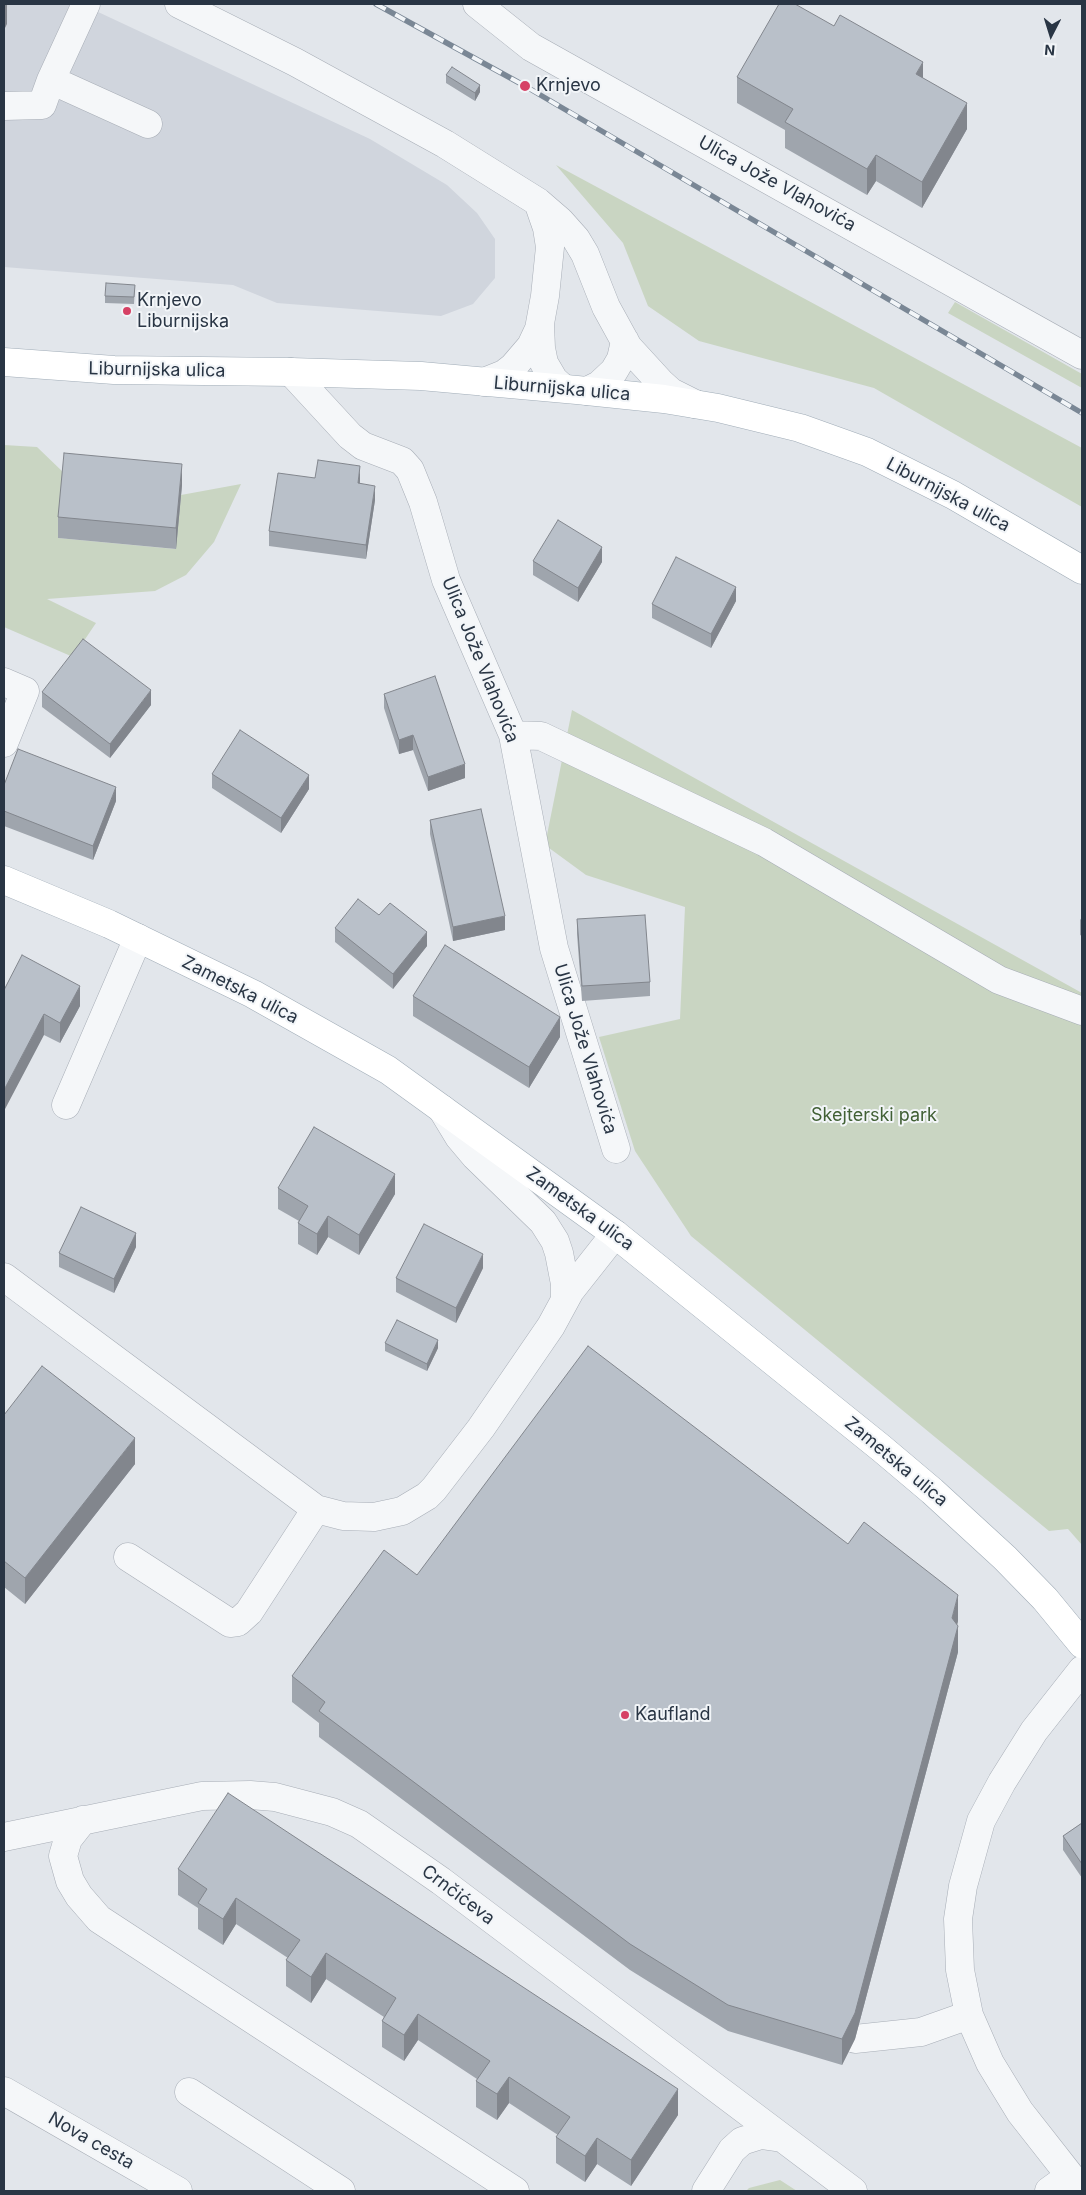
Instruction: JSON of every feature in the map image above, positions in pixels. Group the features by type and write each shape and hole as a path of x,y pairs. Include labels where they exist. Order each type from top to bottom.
{"main road":[{"name":"Liburnijska ulica","path":"4,362 114,370 420,376 575,390 697,404 800,428 867,452 953,495 1082,570"},
{"name":"Zametska ulica","path":"4,880 110,924 253,994 388,1070 615,1234 932,1491 1005,1558 1045,1599 1082,1644"}],"street":[{"path":"4,106 42,105 51,80 86,4"},
{"path":"179,4 295,62 445,144 538,202 560,220 576,239 585,254 606,307 625,341 671,392 697,404"},
{"name":"Ulica Jože Vlahovića","path":"477,4 532,47 1082,355"},
{"path":"51,80 148,124"},
{"path":"484,382 504,374 522,359 539,329 545,296 550,247 548,228 538,202"},
{"path":"541,318 541,348 544,363 554,380 575,390 598,385 614,371 621,359 625,341"},
{"name":"Ulica Jože Vlahovića","path":"291,372 350,436 363,446 402,461 410,470 423,502 446,580 513,735 554,948 616,1149"},
{"path":"4,682 25,691 4,743"},
{"path":"513,735 541,736 764,842 911,926 999,980 1082,1011"},
{"path":"66,1106 138,938"},
{"path":"442,1109 459,1137 474,1156 543,1222 555,1241 559,1253 565,1284 564,1300"},
{"path":"4,1277 316,1509 343,1516 374,1517 402,1511 426,1496 481,1428 551,1326 564,1300 615,1234"},
{"path":"128,1557 230,1623 238,1622 248,1612 316,1509"},
{"path":"1067,2186 990,2063 969,2016 960,1970 958,1919 963,1886 982,1821 1002,1782 1034,1731 1082,1670"},
{"name":"Crnčićeva","path":"4,1837 202,1796 250,1795 275,1797 301,1802 332,1812 359,1824 441,1881 853,2191"},
{"path":"82,1820 68,1839 63,1856 70,1881 79,1896 99,1919 515,2191"},
{"path":"855,2038 921,2032 969,2016"},
{"name":"Nova cesta","path":"4,2091 178,2191"},
{"path":"189,2092 341,2191"},
{"path":"706,2191 732,2150 742,2141 761,2135 782,2138"}],"shaded area":[{"path":"4,4 81,4 370,139 447,185 477,213 495,239 495,278 473,304 441,316 277,303 233,285 4,267"}],"green space":[{"path":"556,165 1082,448 1082,507 874,388 699,341 648,306 623,243"},
{"path":"955,302 1082,374 1082,388 948,313"},
{"path":"4,445 37,447 64,473 58,538 175,549 181,495 241,484 214,542 186,575 155,591 47,599 96,623 73,657 4,627"},
{"name":"Skejterski park","path":"572,710 1082,993 1082,1545 1068,1529 1049,1531 691,1236 635,1151 599,1037 680,1019 685,907 586,875 545,845"},
{"path":"780,2180 797,2191 746,2191 749,2188"}],"building":[{"path":"779,4 795,4 834,26 840,15 923,62 916,74 967,103 922,182 876,155 867,169 785,122 793,109 737,77"},
{"path":"452,67 480,85 475,93 446,75"},
{"path":"106,283 135,285 134,297 105,296"},
{"path":"64,453 182,464 176,528 58,517"},
{"path":"318,460 360,466 358,483 375,486 366,545 269,531 278,473 315,478"},
{"path":"558,520 602,547 578,588 533,561"},
{"path":"676,557 736,587 711,634 652,604"},
{"path":"83,639 151,690 110,744 42,692"},
{"path":"435,676 465,764 428,777 413,735 399,740 384,694"},
{"path":"240,730 309,775 281,818 212,774"},
{"path":"18,749 116,787 93,846 4,811 4,785"},
{"path":"481,809 505,916 453,927 430,820"},
{"path":"358,899 379,915 390,903 427,932 393,974 335,928"},
{"path":"645,915 650,982 582,986 577,919"},
{"path":"445,945 560,1017 529,1067 413,996"},
{"path":"22,955 80,986 60,1023 44,1014 4,1090 4,990"},
{"path":"314,1127 395,1174 359,1235 328,1216 317,1234 298,1223 308,1206 278,1188"},
{"path":"81,1207 136,1233 114,1279 59,1253"},
{"path":"424,1224 483,1254 456,1308 396,1278"},
{"path":"397,1320 438,1340 427,1364 385,1343"},
{"name":"Kaufland","path":"588,1346 848,1544 864,1522 958,1595 952,1618 958,1626 855,2013 842,2039 728,2005 630,1944 319,1711 325,1702 292,1676 384,1550 417,1575"},
{"path":"42,1366 135,1438 25,1578 4,1561 4,1415"},
{"path":"228,1793 678,2089 631,2160 597,2138 585,2156 556,2137 570,2117 509,2077 497,2094 476,2081 490,2061 418,2014 404,2035 382,2021 396,1998 326,1953 311,1977 286,1960 300,1940 236,1898 223,1919 198,1903 207,1889 178,1869"},
{"path":"1082,1823 1082,1864 1063,1836"}],"railway":[{"path":"376,4 525,86 1082,413"}],"place":[{"name":"Krnjevo","path":"525,86"},
{"name":"Krnjevo Liburnijska","path":"127,311"},
{"name":"Kaufland","path":"625,1715"}]}
